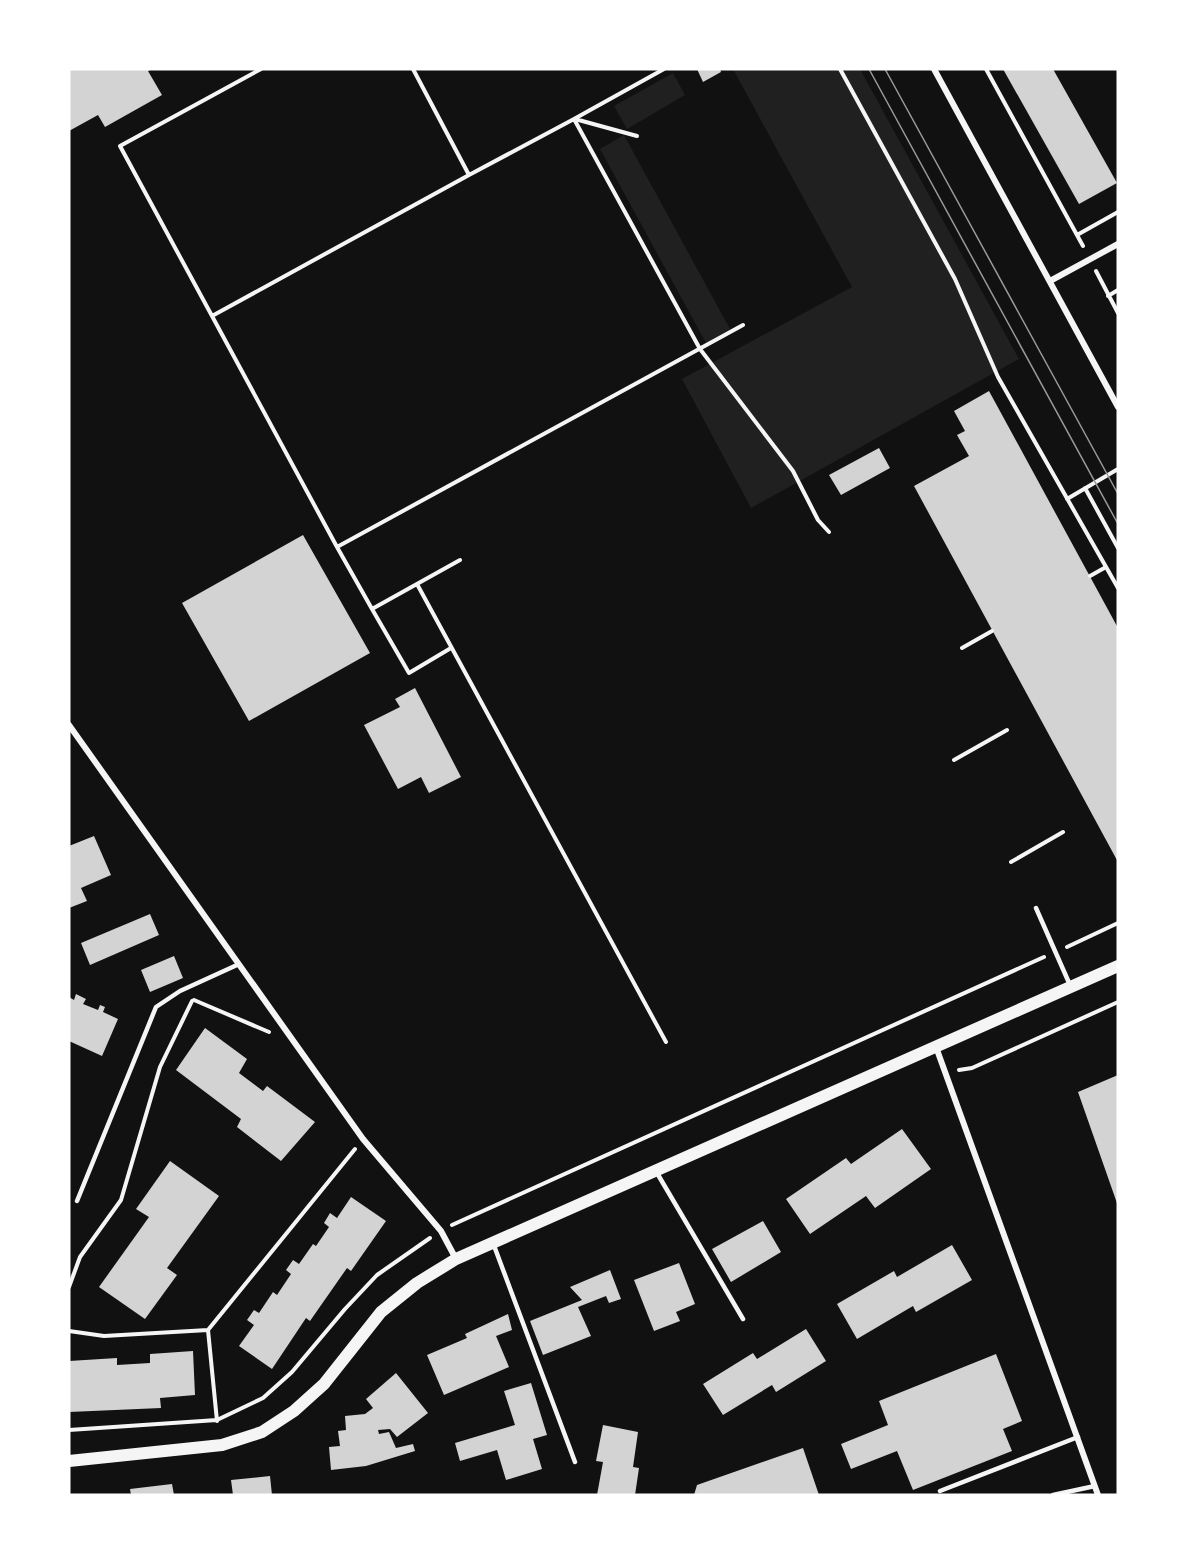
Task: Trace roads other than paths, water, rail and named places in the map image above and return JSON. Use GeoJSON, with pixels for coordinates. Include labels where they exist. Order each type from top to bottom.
{"type":"FeatureCollection","features":[{"type":"Feature","properties":{"kind":"main road"},"geometry":{"type":"LineString","coordinates":[[69,1461],[222,1444],[262,1432],[294,1411],[324,1384],[381,1312],[417,1283],[456,1259],[1118,966]]}},
{"type":"Feature","properties":{"kind":"street"},"geometry":{"type":"LineString","coordinates":[[934,69],[1118,407]]}},
{"type":"Feature","properties":{"kind":"street"},"geometry":{"type":"LineString","coordinates":[[1050,281],[1118,244]]}},
{"type":"Feature","properties":{"kind":"street"},"geometry":{"type":"LineString","coordinates":[[69,725],[237,965],[363,1139],[441,1231],[456,1259]]}},
{"type":"Feature","properties":{"kind":"street"},"geometry":{"type":"LineString","coordinates":[[936,1045],[1098,1495]]}},
{"type":"Feature","properties":{"kind":"lane"},"geometry":{"type":"LineString","coordinates":[[1036,908],[1071,987]]}},
{"type":"Feature","properties":{"kind":"lane"},"geometry":{"type":"LineString","coordinates":[[77,1201],[156,1007],[180,992],[237,965]]}},
{"type":"Feature","properties":{"kind":"lane"},"geometry":{"type":"LineString","coordinates":[[656,1170],[743,1319]]}},
{"type":"Feature","properties":{"kind":"lane"},"geometry":{"type":"LineString","coordinates":[[493,1243],[575,1462]]}},
{"type":"Feature","properties":{"kind":"lane"},"geometry":{"type":"LineString","coordinates":[[940,1491],[1078,1437]]}},
{"type":"Feature","properties":{"kind":"lane"},"geometry":{"type":"LineString","coordinates":[[1053,1495],[1095,1486]]}},
{"type":"Feature","properties":{"kind":"tram line"},"geometry":{"type":"LineString","coordinates":[[869,69],[1118,524]]}},
{"type":"Feature","properties":{"kind":"tram line"},"geometry":{"type":"LineString","coordinates":[[885,69],[1118,494]]}}]}
